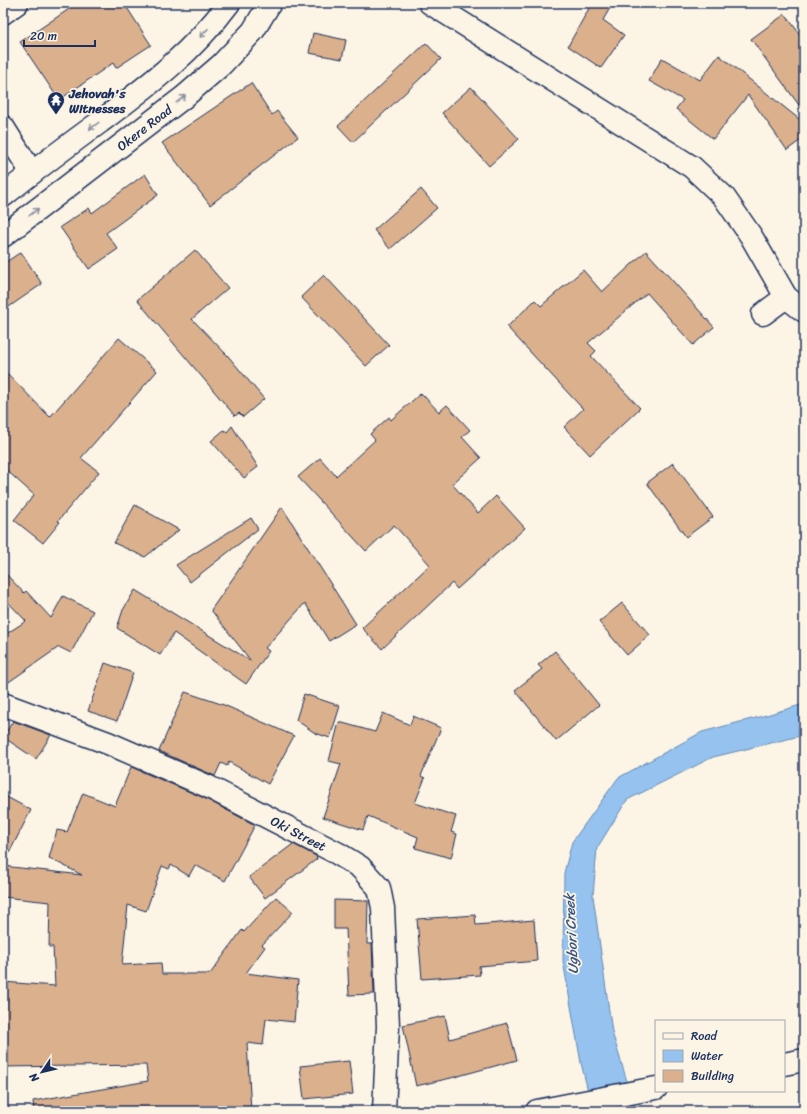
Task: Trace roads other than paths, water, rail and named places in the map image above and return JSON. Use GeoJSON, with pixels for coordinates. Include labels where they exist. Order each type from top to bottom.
{"type":"FeatureCollection","features":[{"type":"Feature","properties":{"kind":"street"},"geometry":{"type":"LineString","coordinates":[[3,13],[16,3]]}},
{"type":"Feature","properties":{"kind":"street"},"geometry":{"type":"LineString","coordinates":[[3,196],[145,88],[176,62],[215,22],[229,3]]}},
{"type":"Feature","properties":{"kind":"street","name":"Okere Road"},"geometry":{"type":"LineString","coordinates":[[3,236],[184,97],[221,65],[253,31],[270,3]]}},
{"type":"Feature","properties":{"kind":"street"},"geometry":{"type":"LineString","coordinates":[[430,3],[692,167],[724,197],[751,236],[786,297],[804,311]]}},
{"type":"Feature","properties":{"kind":"street"},"geometry":{"type":"LineString","coordinates":[[3,127],[32,173]]}},
{"type":"Feature","properties":{"kind":"street"},"geometry":{"type":"LineString","coordinates":[[763,314],[786,297]]}},
{"type":"Feature","properties":{"kind":"street","name":"Oki Street"},"geometry":{"type":"LineString","coordinates":[[3,704],[108,743],[207,786],[337,853],[360,867],[379,888],[383,908],[388,1026],[384,1111]]}},
{"type":"Feature","properties":{"kind":"street"},"geometry":{"type":"LineString","coordinates":[[785,1064],[804,1060]]}},
{"type":"Feature","properties":{"kind":"street"},"geometry":{"type":"LineString","coordinates":[[537,1111],[655,1088]]}},
{"type":"Feature","properties":{"kind":"water","name":"Ugbori Creek"},"geometry":{"type":"Polygon","coordinates":[[[804,704],[804,735],[713,757],[627,800],[597,848],[593,896],[612,1032],[636,1111],[593,1111],[581,1063],[563,961],[564,873],[572,842],[618,778],[702,732],[804,704]]]}},
{"type":"Feature","properties":{"kind":"place","name":"Jehovah's Witnesses"},"geometry":{"type":"Point","coordinates":[56,115]}}]}
